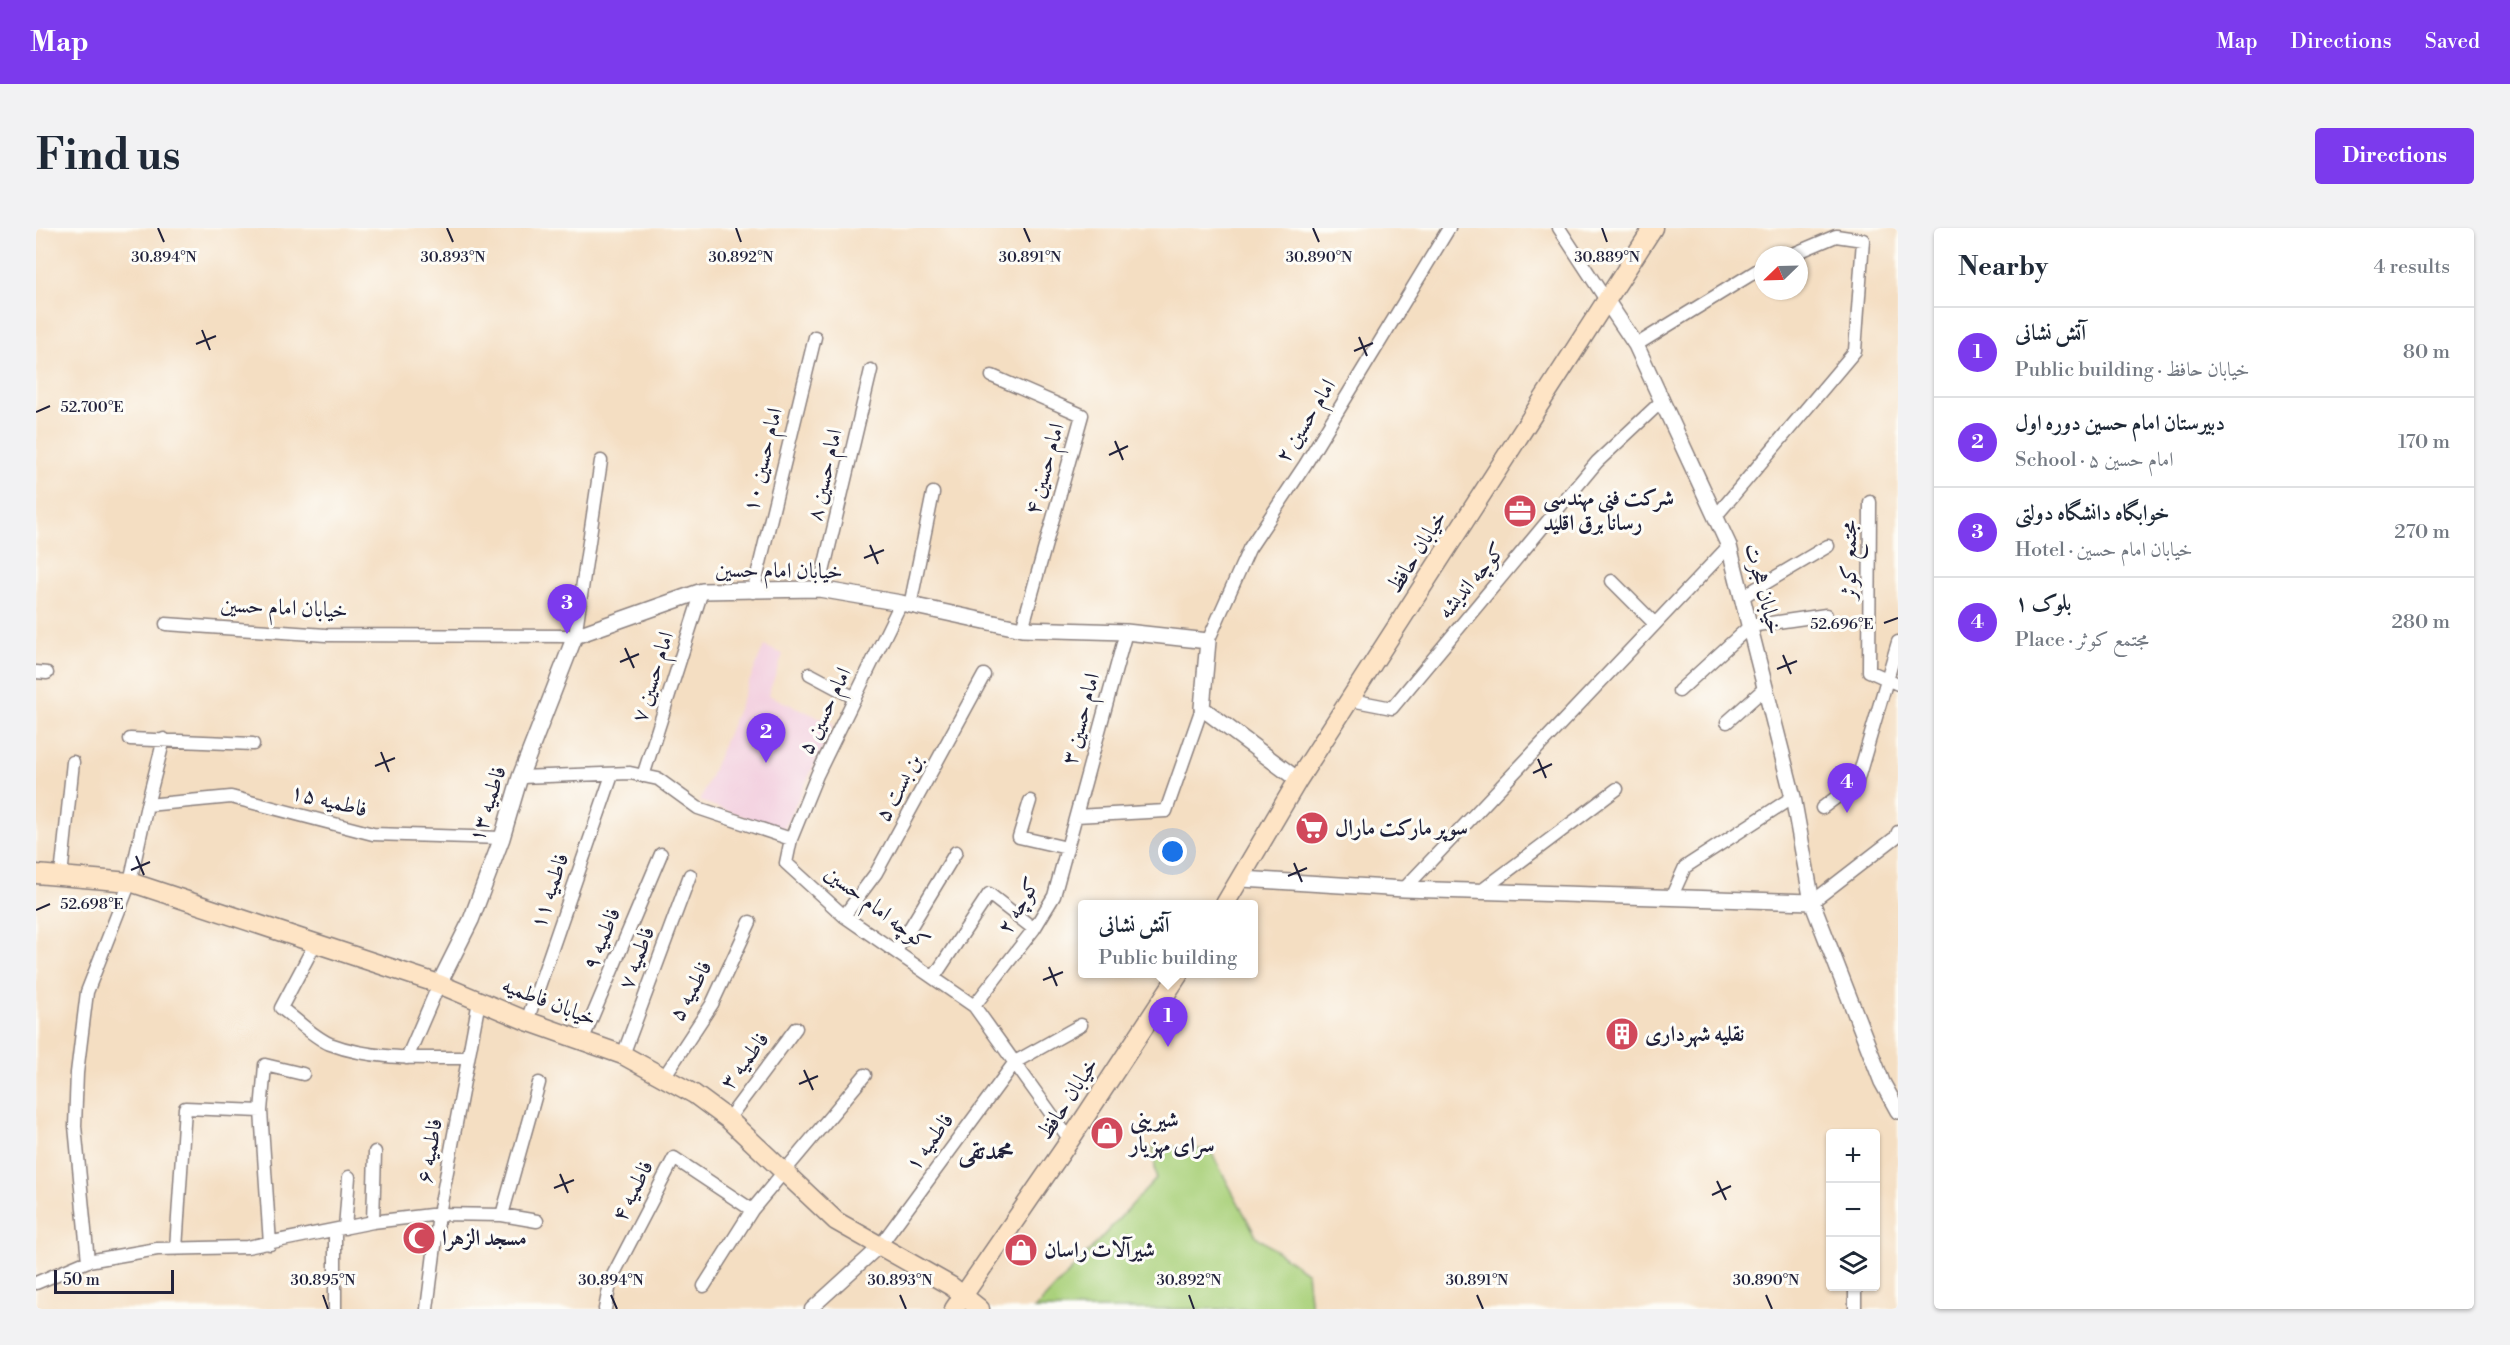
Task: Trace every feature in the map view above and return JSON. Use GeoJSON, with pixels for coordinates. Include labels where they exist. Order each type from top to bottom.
{"type":"FeatureCollection","features":[{"type":"Feature","properties":{"kind":"main road","name":"خیابان حافظ"},"geometry":{"type":"LineString","coordinates":[[1228,900],[1298,780],[1352,700],[1653,228]]}},
{"type":"Feature","properties":{"kind":"main road","name":"خیابان فاطمیه"},"geometry":{"type":"LineString","coordinates":[[36,874],[130,882],[439,984],[527,1022],[623,1055],[694,1094],[728,1119],[836,1221],[879,1247],[958,1302],[980,1309]]}},
{"type":"Feature","properties":{"kind":"main road","name":"خیابان حافظ"},"geometry":{"type":"LineString","coordinates":[[958,1302],[1070,1140],[1176,978]]}},
{"type":"Feature","properties":{"kind":"street","name":"امام حسین ۲"},"geometry":{"type":"LineString","coordinates":[[1208,641],[1249,549],[1305,465],[1449,228]]}},
{"type":"Feature","properties":{"kind":"street"},"geometry":{"type":"LineString","coordinates":[[1558,228],[1606,300]]}},
{"type":"Feature","properties":{"kind":"street"},"geometry":{"type":"LineString","coordinates":[[1716,516],[1855,351],[1863,240],[1836,236],[1808,248]]}},
{"type":"Feature","properties":{"kind":"street"},"geometry":{"type":"LineString","coordinates":[[1636,345],[1754,273]]}},
{"type":"Feature","properties":{"kind":"street","name":"خیابان هجرت"},"geometry":{"type":"LineString","coordinates":[[1606,300],[1636,345],[1729,546],[1793,797],[1812,902],[1882,1082],[1898,1111]]}},
{"type":"Feature","properties":{"kind":"street","name":"امام حسین ۱۰"},"geometry":{"type":"LineString","coordinates":[[753,592],[815,337]]}},
{"type":"Feature","properties":{"kind":"street","name":"امام حسین ۸"},"geometry":{"type":"LineString","coordinates":[[819,589],[871,370]]}},
{"type":"Feature","properties":{"kind":"street","name":"امام حسین ۴"},"geometry":{"type":"LineString","coordinates":[[992,375],[1082,416],[1022,629]]}},
{"type":"Feature","properties":{"kind":"street","name":"کوچه اندیشه"},"geometry":{"type":"LineString","coordinates":[[1352,700],[1392,708],[1597,462],[1663,400]]}},
{"type":"Feature","properties":{"kind":"street"},"geometry":{"type":"LineString","coordinates":[[576,636],[600,461]]}},
{"type":"Feature","properties":{"kind":"street","name":"امام حسین ۵"},"geometry":{"type":"LineString","coordinates":[[791,839],[817,775],[855,698],[906,604],[933,493]]}},
{"type":"Feature","properties":{"kind":"street","name":"مجتمع کوثر"},"geometry":{"type":"LineString","coordinates":[[1870,502],[1869,670],[1892,681]]}},
{"type":"Feature","properties":{"kind":"street"},"geometry":{"type":"LineString","coordinates":[[1404,889],[1729,546]]}},
{"type":"Feature","properties":{"kind":"street"},"geometry":{"type":"LineString","coordinates":[[1742,597],[1828,546]]}},
{"type":"Feature","properties":{"kind":"street"},"geometry":{"type":"LineString","coordinates":[[1611,581],[1655,624]]}},
{"type":"Feature","properties":{"kind":"street","name":"خیابان امام حسین"},"geometry":{"type":"LineString","coordinates":[[166,624],[326,635],[576,636],[702,591],[753,592],[819,589],[906,604],[1022,629],[1126,632],[1208,641]]}},
{"type":"Feature","properties":{"kind":"street","name":"امام حسین ۷"},"geometry":{"type":"LineString","coordinates":[[643,776],[702,591]]}},
{"type":"Feature","properties":{"kind":"street"},"geometry":{"type":"LineString","coordinates":[[1679,691],[1750,626],[1826,615]]}},
{"type":"Feature","properties":{"kind":"street","name":"امام حسین ۳"},"geometry":{"type":"LineString","coordinates":[[1076,816],[1126,632]]}},
{"type":"Feature","properties":{"kind":"street","name":"فاطمیه ۱۳"},"geometry":{"type":"LineString","coordinates":[[439,984],[471,920],[502,838],[520,777],[576,636]]}},
{"type":"Feature","properties":{"kind":"street"},"geometry":{"type":"LineString","coordinates":[[1076,816],[1166,811],[1202,708],[1208,641]]}},
{"type":"Feature","properties":{"kind":"street"},"geometry":{"type":"LineString","coordinates":[[1822,808],[1857,782],[1892,681],[1898,642]]}},
{"type":"Feature","properties":{"kind":"street"},"geometry":{"type":"LineString","coordinates":[[810,674],[855,698]]}},
{"type":"Feature","properties":{"kind":"street","name":"بن بست ۵"},"geometry":{"type":"LineString","coordinates":[[844,916],[876,873],[984,675]]}},
{"type":"Feature","properties":{"kind":"street"},"geometry":{"type":"LineString","coordinates":[[1727,722],[1765,688]]}},
{"type":"Feature","properties":{"kind":"street"},"geometry":{"type":"LineString","coordinates":[[1202,708],[1298,780]]}},
{"type":"Feature","properties":{"kind":"street"},"geometry":{"type":"LineString","coordinates":[[130,739],[253,744]]}},
{"type":"Feature","properties":{"kind":"street"},"geometry":{"type":"LineString","coordinates":[[88,1261],[75,1125],[77,1073],[87,992],[130,882],[164,739]]}},
{"type":"Feature","properties":{"kind":"street"},"geometry":{"type":"LineString","coordinates":[[61,876],[73,762]]}},
{"type":"Feature","properties":{"kind":"street"},"geometry":{"type":"LineString","coordinates":[[520,777],[630,773],[658,779],[698,808],[791,839]]}},
{"type":"Feature","properties":{"kind":"street","name":"فاطمیه ۱۱"},"geometry":{"type":"LineString","coordinates":[[527,1022],[612,774]]}},
{"type":"Feature","properties":{"kind":"street"},"geometry":{"type":"LineString","coordinates":[[1481,891],[1617,789]]}},
{"type":"Feature","properties":{"kind":"street","name":"فاطمیه ۱۵"},"geometry":{"type":"LineString","coordinates":[[147,806],[231,797],[373,834],[502,838]]}},
{"type":"Feature","properties":{"kind":"street"},"geometry":{"type":"LineString","coordinates":[[1671,898],[1685,867],[1793,797]]}},
{"type":"Feature","properties":{"kind":"street"},"geometry":{"type":"LineString","coordinates":[[1029,801],[1019,837],[1067,848]]}},
{"type":"Feature","properties":{"kind":"street","name":"کوچه ۲"},"geometry":{"type":"LineString","coordinates":[[974,1006],[1034,929],[1054,896],[1076,816]]}},
{"type":"Feature","properties":{"kind":"street"},"geometry":{"type":"LineString","coordinates":[[1242,879],[1404,889],[1812,902],[1897,836]]}},
{"type":"Feature","properties":{"kind":"street","name":"کوچه امام حسین"},"geometry":{"type":"LineString","coordinates":[[791,839],[786,863],[844,916],[934,976],[974,1006],[1070,1140]]}},
{"type":"Feature","properties":{"kind":"street"},"geometry":{"type":"LineString","coordinates":[[896,951],[956,852]]}},
{"type":"Feature","properties":{"kind":"street","name":"فاطمیه ۹"},"geometry":{"type":"LineString","coordinates":[[582,1041],[661,854]]}},
{"type":"Feature","properties":{"kind":"street","name":"فاطمیه ۷"},"geometry":{"type":"LineString","coordinates":[[623,1055],[690,875]]}},
{"type":"Feature","properties":{"kind":"street"},"geometry":{"type":"LineString","coordinates":[[934,976],[989,894],[1034,929]]}},
{"type":"Feature","properties":{"kind":"street","name":"فاطمیه ۵"},"geometry":{"type":"LineString","coordinates":[[664,1077],[712,1004],[750,922]]}},
{"type":"Feature","properties":{"kind":"street"},"geometry":{"type":"LineString","coordinates":[[316,942],[281,1008],[328,1043],[358,1051],[407,1058],[468,1058]]}},
{"type":"Feature","properties":{"kind":"street"},"geometry":{"type":"LineString","coordinates":[[407,1058],[439,984]]}},
{"type":"Feature","properties":{"kind":"street","name":"فاطمیه ۶"},"geometry":{"type":"LineString","coordinates":[[430,1308],[439,1214],[479,1001]]}},
{"type":"Feature","properties":{"kind":"street"},"geometry":{"type":"LineString","coordinates":[[1015,1062],[1081,1024]]}},
{"type":"Feature","properties":{"kind":"street","name":"فاطمیه ۳"},"geometry":{"type":"LineString","coordinates":[[728,1119],[796,1028]]}},
{"type":"Feature","properties":{"kind":"street","name":"فاطمیه ۱"},"geometry":{"type":"LineString","coordinates":[[812,1309],[879,1247],[1015,1062]]}},
{"type":"Feature","properties":{"kind":"street"},"geometry":{"type":"LineString","coordinates":[[270,1244],[261,1111],[265,1065],[303,1074]]}},
{"type":"Feature","properties":{"kind":"street"},"geometry":{"type":"LineString","coordinates":[[704,1286],[752,1210],[865,1076]]}},
{"type":"Feature","properties":{"kind":"street"},"geometry":{"type":"LineString","coordinates":[[502,1215],[539,1083]]}},
{"type":"Feature","properties":{"kind":"street"},"geometry":{"type":"LineString","coordinates":[[176,1249],[185,1108],[261,1111]]}},
{"type":"Feature","properties":{"kind":"street"},"geometry":{"type":"LineString","coordinates":[[373,1222],[375,1152]]}},
{"type":"Feature","properties":{"kind":"street","name":"فاطمیه ۴"},"geometry":{"type":"LineString","coordinates":[[605,1309],[611,1279],[674,1158],[752,1210]]}},
{"type":"Feature","properties":{"kind":"street"},"geometry":{"type":"LineString","coordinates":[[335,1309],[340,1230],[349,1177]]}},
{"type":"Feature","properties":{"kind":"street"},"geometry":{"type":"LineString","coordinates":[[36,1284],[88,1261],[157,1249],[247,1247],[373,1222],[439,1214],[502,1215],[537,1221]]}},
{"type":"Feature","properties":{"kind":"street"},"geometry":{"type":"LineString","coordinates":[[1855,1291],[1855,1309]]}},
{"type":"Feature","properties":{"kind":"shaded area"},"geometry":{"type":"Polygon","coordinates":[[[764,646],[783,654],[768,695],[834,724],[783,831],[700,801],[764,646]]]}},
{"type":"Feature","properties":{"kind":"green space"},"geometry":{"type":"Polygon","coordinates":[[[1153,1146],[1210,1150],[1256,1236],[1307,1273],[1311,1309],[1035,1309],[1156,1179],[1153,1146]]]}},
{"type":"Feature","properties":{"kind":"place","name":"شرکت فنی مهندسی رسانا برق اقلید"},"geometry":{"type":"Point","coordinates":[1520,511]}},
{"type":"Feature","properties":{"kind":"place","name":"خوابگاه دانشگاه دولتی"},"geometry":{"type":"Point","coordinates":[567,634]}},
{"type":"Feature","properties":{"kind":"place","name":"دبیرستان امام حسین دوره اول"},"geometry":{"type":"Point","coordinates":[766,763]}},
{"type":"Feature","properties":{"kind":"place","name":"بلوک ۱"},"geometry":{"type":"Point","coordinates":[1847,813]}},
{"type":"Feature","properties":{"kind":"place","name":"سوپر مارکت مارال"},"geometry":{"type":"Point","coordinates":[1312,828]}},
{"type":"Feature","properties":{"kind":"place","name":"نقلیه شهرداری"},"geometry":{"type":"Point","coordinates":[1622,1034]}},
{"type":"Feature","properties":{"kind":"place","name":"آتش نشانی"},"geometry":{"type":"Point","coordinates":[1168,1047]}},
{"type":"Feature","properties":{"kind":"place","name":"شیرینی سرای مهزیار"},"geometry":{"type":"Point","coordinates":[1107,1133]}},
{"type":"Feature","properties":{"kind":"place","name":"مسجد الزهرا"},"geometry":{"type":"Point","coordinates":[419,1238]}},
{"type":"Feature","properties":{"kind":"place","name":"شیرآلات راسان"},"geometry":{"type":"Point","coordinates":[1021,1250]}},
{"type":"Feature","properties":{"kind":"district","name":"محمدتقی"},"geometry":{"type":"Point","coordinates":[986,1152]}}]}
